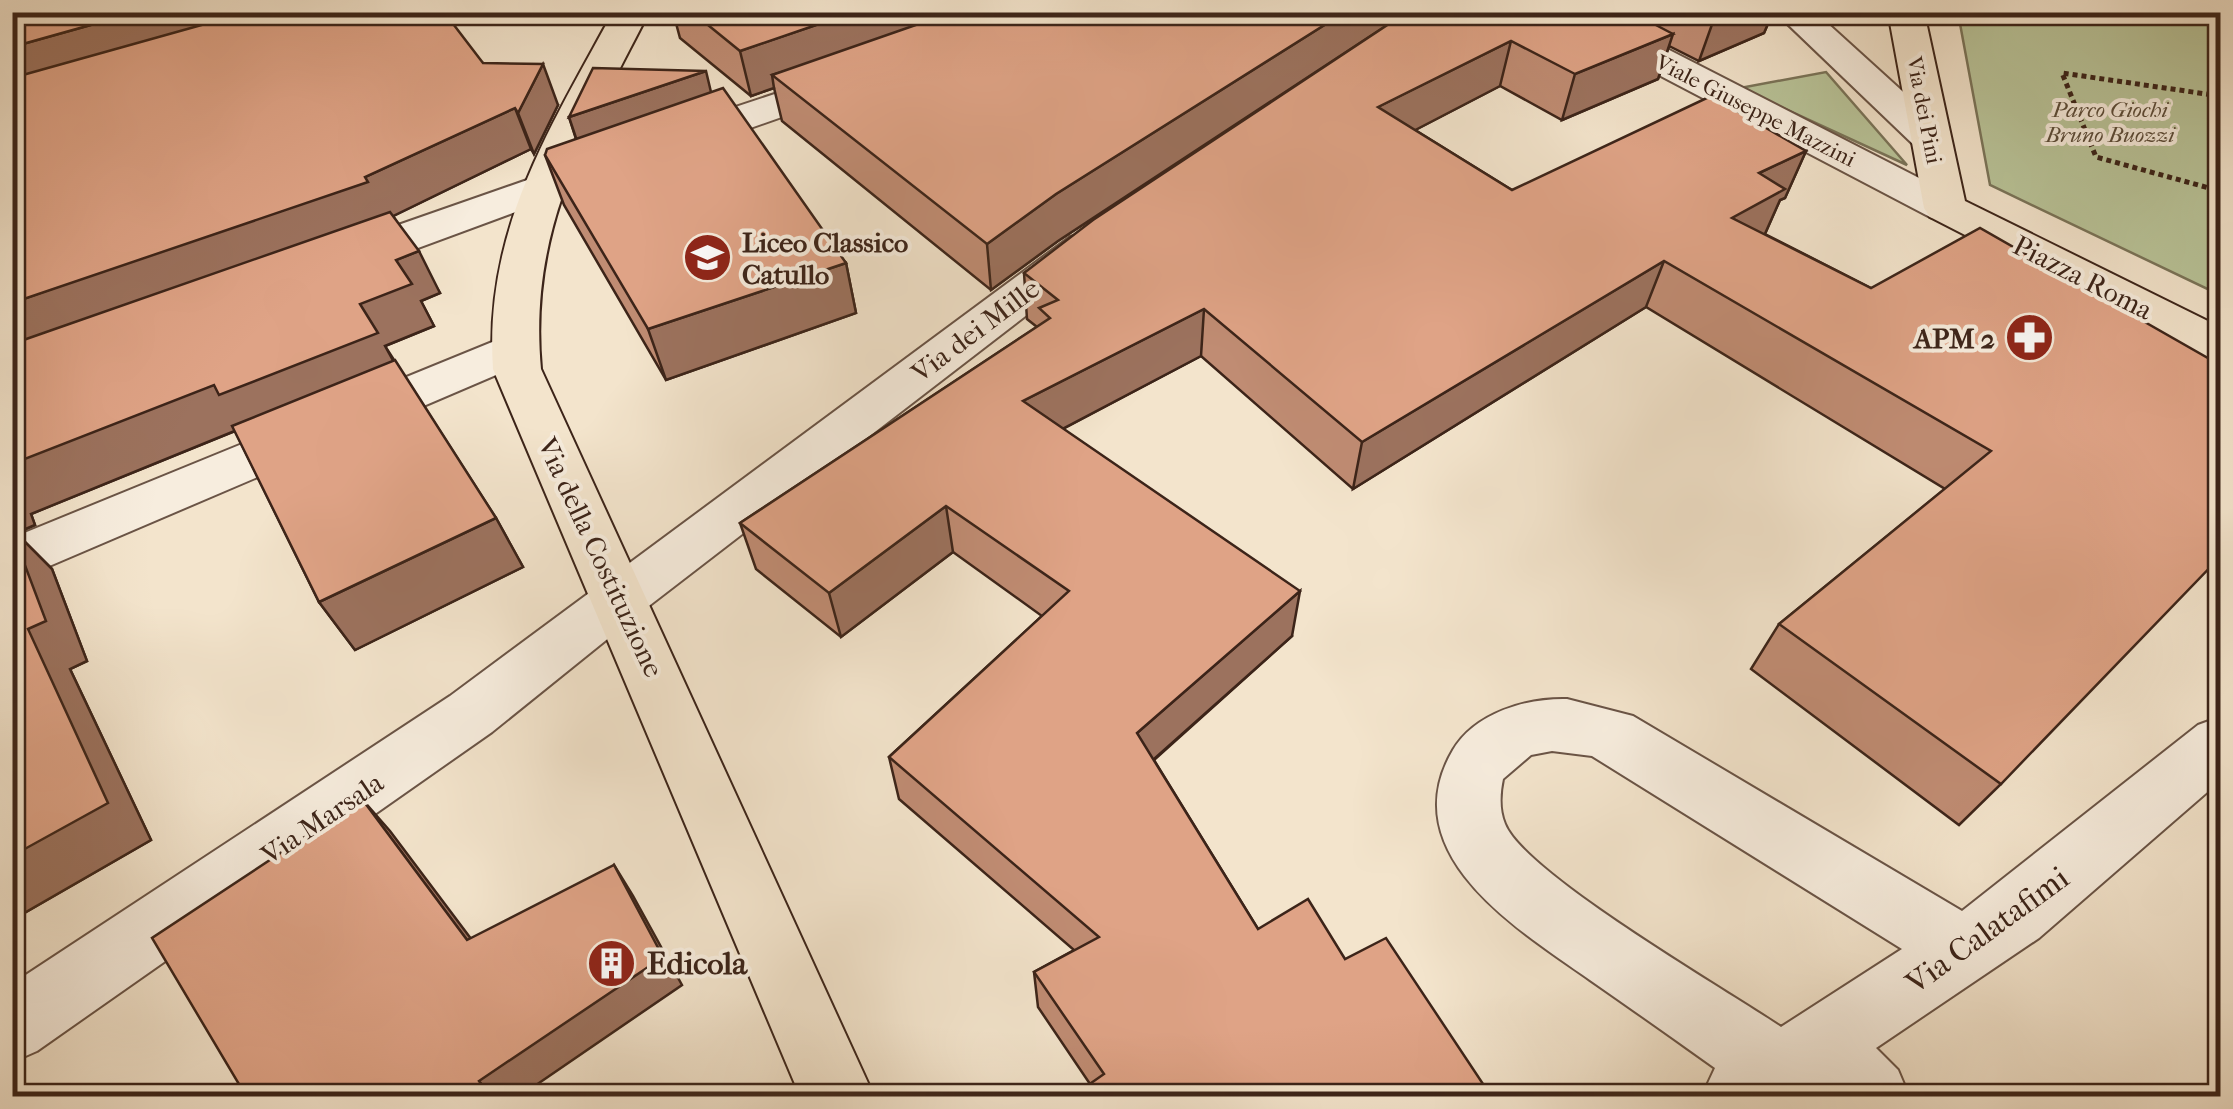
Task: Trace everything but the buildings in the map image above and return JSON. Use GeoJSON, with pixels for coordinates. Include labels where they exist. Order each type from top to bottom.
{"type":"FeatureCollection","features":[{"type":"Feature","properties":{"kind":"main road","name":"Via della Costituzione"},"geometry":{"type":"LineString","coordinates":[[632,12],[542,186],[515,286],[514,349],[530,403],[621,596],[837,1096]]}},
{"type":"Feature","properties":{"kind":"main road","name":"Via dei Pini"},"geometry":{"type":"LineString","coordinates":[[1906,12],[1945,208]]}},
{"type":"Feature","properties":{"kind":"main road","name":"Piazza Roma"},"geometry":{"type":"LineString","coordinates":[[1945,208],[2220,346]]}},
{"type":"Feature","properties":{"kind":"street","name":"Viale Giuseppe Mazzini"},"geometry":{"type":"LineString","coordinates":[[1567,12],[1945,208]]}},
{"type":"Feature","properties":{"kind":"street"},"geometry":{"type":"LineString","coordinates":[[1793,12],[1930,138]]}},
{"type":"Feature","properties":{"kind":"street"},"geometry":{"type":"LineString","coordinates":[[302,275],[542,186],[894,66]]}},
{"type":"Feature","properties":{"kind":"street","name":"Via dei Mille"},"geometry":{"type":"LineString","coordinates":[[621,596],[1123,222]]}},
{"type":"Feature","properties":{"kind":"street"},"geometry":{"type":"LineString","coordinates":[[12,561],[514,349]]}},
{"type":"Feature","properties":{"kind":"street","name":"Via Marsala"},"geometry":{"type":"LineString","coordinates":[[12,1026],[406,762],[621,596]]}},
{"type":"Feature","properties":{"kind":"street"},"geometry":{"type":"LineString","coordinates":[[1872,1096],[1780,1070],[1502,876],[1470,828],[1468,800],[1484,754],[1508,736],[1534,726],[1563,722],[1612,734],[1966,950]]}},
{"type":"Feature","properties":{"kind":"street","name":"Via Calatafimi"},"geometry":{"type":"LineString","coordinates":[[1780,1070],[1966,950],[2063,878],[2220,744]]}},
{"type":"Feature","properties":{"kind":"path"},"geometry":{"type":"LineString","coordinates":[[2220,96],[2062,73],[2096,157],[2220,191]]}},
{"type":"Feature","properties":{"kind":"green space","name":"Parco Giochi Bruno Buozzi"},"geometry":{"type":"Polygon","coordinates":[[[1958,13],[2220,13],[2220,295],[1990,185],[1958,13]]]}},
{"type":"Feature","properties":{"kind":"green space"},"geometry":{"type":"Polygon","coordinates":[[[1826,72],[1907,165],[1740,88],[1826,72]]]}},
{"type":"Feature","properties":{"kind":"place","name":"Liceo Classico Catullo"},"geometry":{"type":"Point","coordinates":[707,258]}},
{"type":"Feature","properties":{"kind":"place","name":"APM 2"},"geometry":{"type":"Point","coordinates":[2030,338]}},
{"type":"Feature","properties":{"kind":"place","name":"Edicola"},"geometry":{"type":"Point","coordinates":[612,963]}}]}
